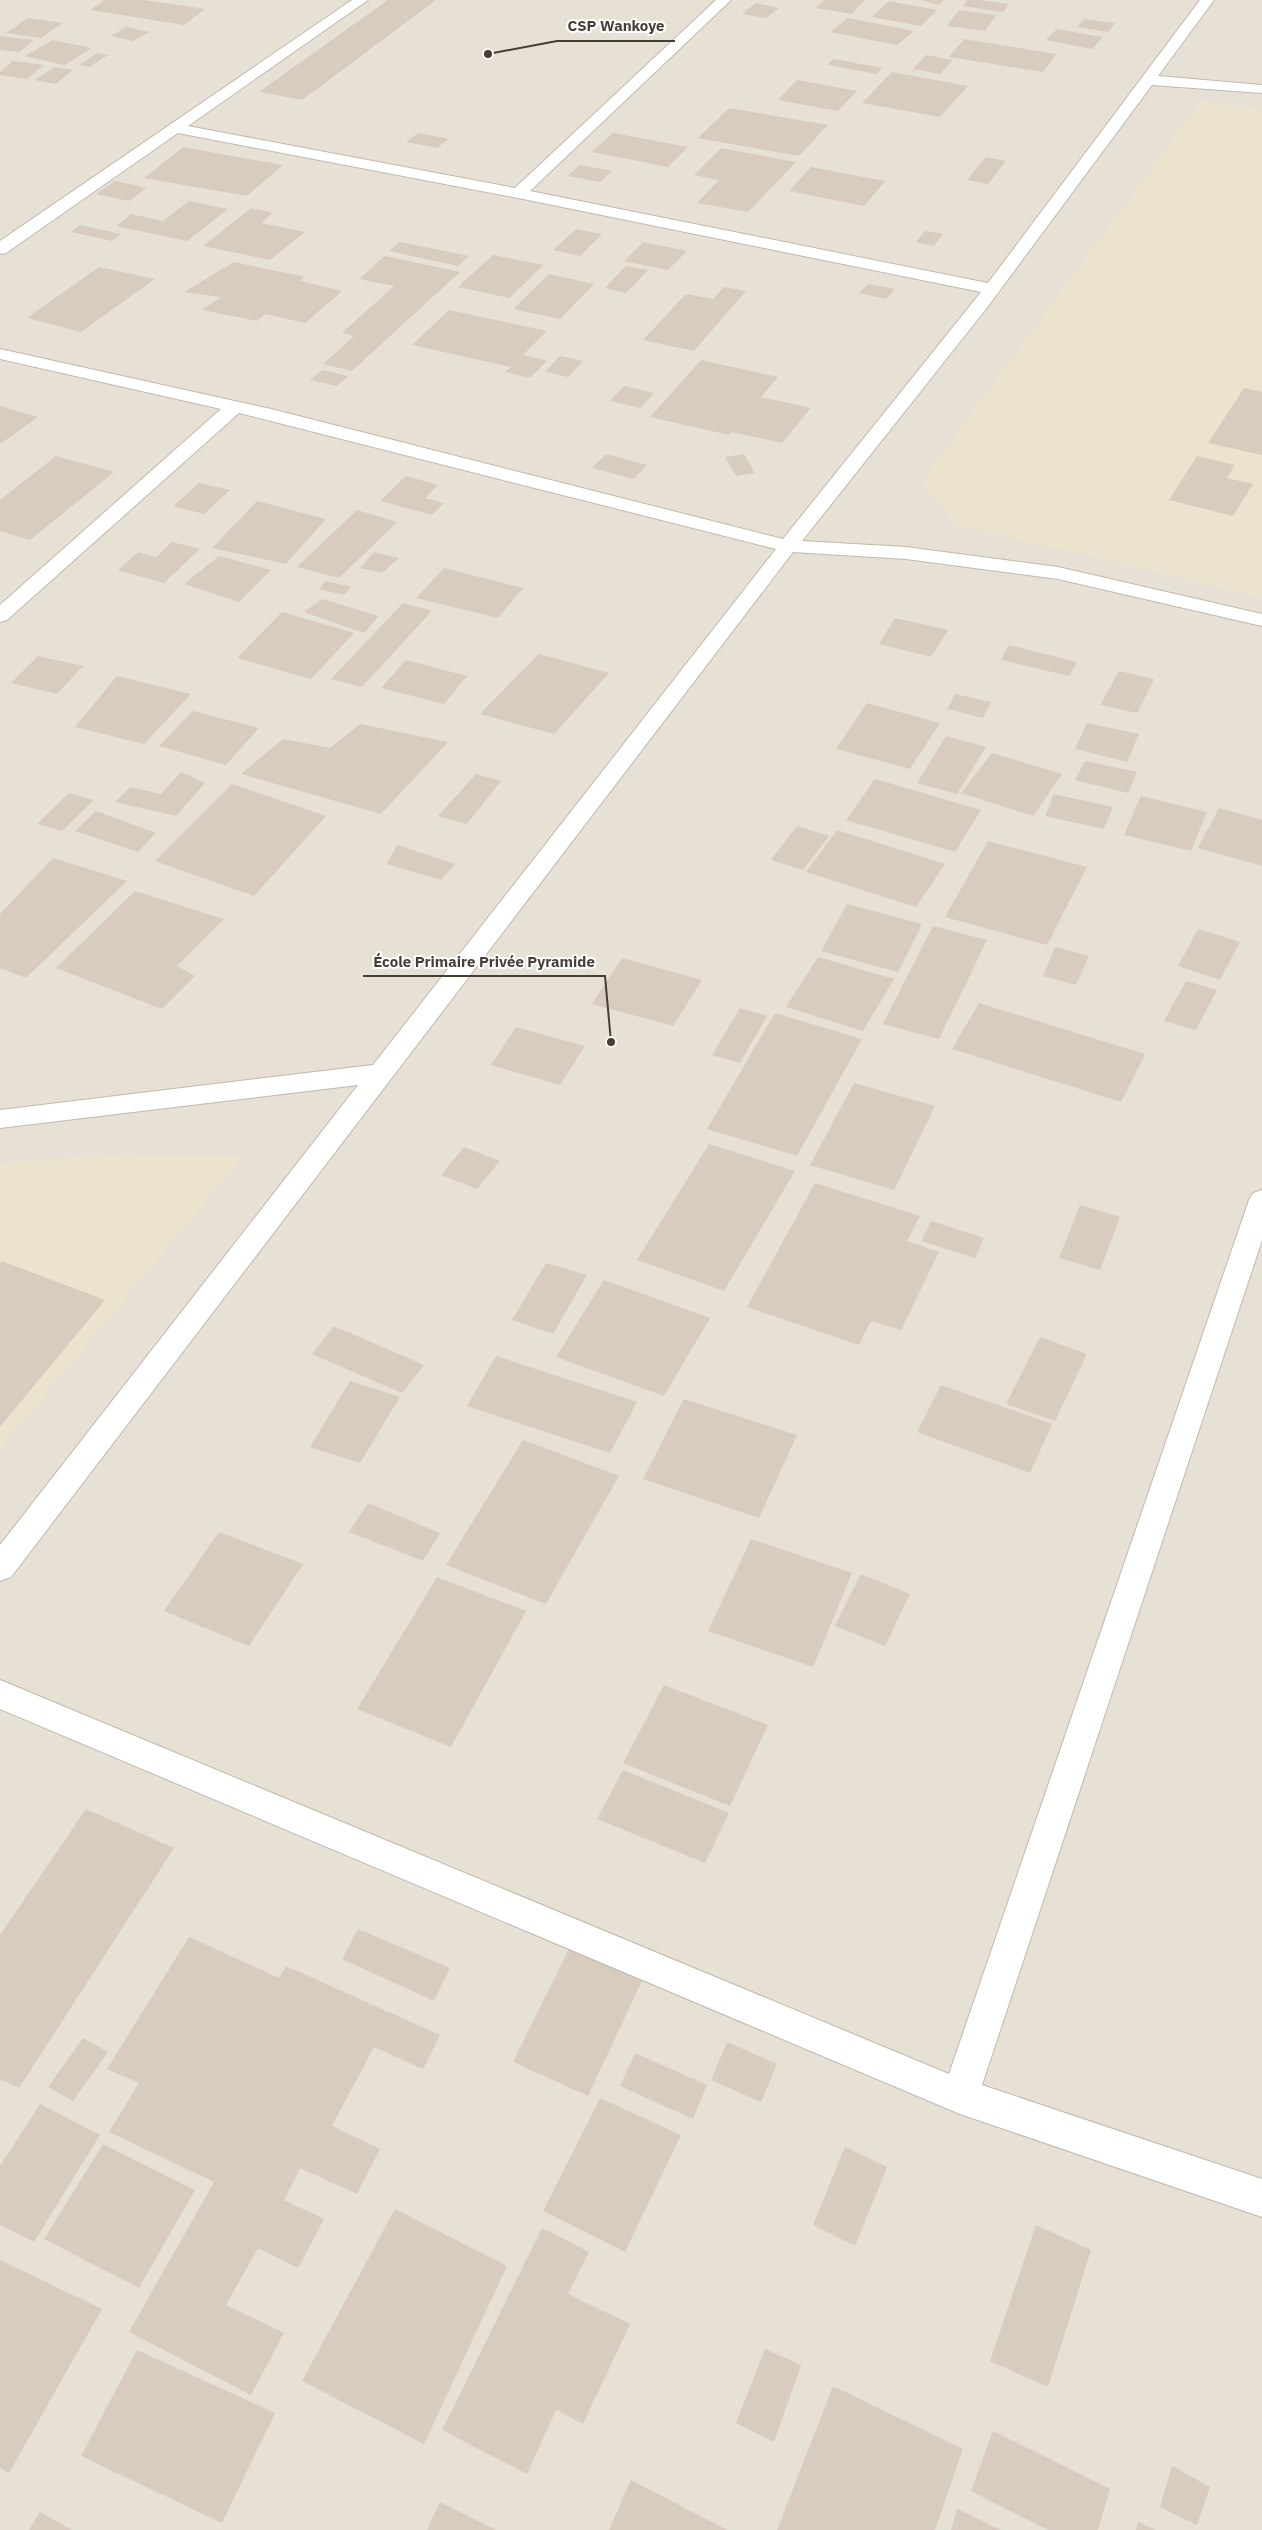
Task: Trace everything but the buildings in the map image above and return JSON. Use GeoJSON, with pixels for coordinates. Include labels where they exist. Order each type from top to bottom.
{"type":"FeatureCollection","features":[{"type":"Feature","properties":{"kind":"street"},"geometry":{"type":"LineString","coordinates":[[0,249],[361,0]]}},
{"type":"Feature","properties":{"kind":"street"},"geometry":{"type":"LineString","coordinates":[[518,193],[724,0]]}},
{"type":"Feature","properties":{"kind":"street"},"geometry":{"type":"LineString","coordinates":[[0,1568],[788,546],[992,289],[1208,0]]}},
{"type":"Feature","properties":{"kind":"street"},"geometry":{"type":"LineString","coordinates":[[1148,80],[1262,89]]}},
{"type":"Feature","properties":{"kind":"street"},"geometry":{"type":"LineString","coordinates":[[174,128],[518,193],[992,289]]}},
{"type":"Feature","properties":{"kind":"street"},"geometry":{"type":"LineString","coordinates":[[0,354],[235,407],[788,546],[906,553],[1058,573],[1262,620]]}},
{"type":"Feature","properties":{"kind":"street"},"geometry":{"type":"LineString","coordinates":[[0,616],[235,407]]}},
{"type":"Feature","properties":{"kind":"street"},"geometry":{"type":"LineString","coordinates":[[0,1119],[382,1073]]}},
{"type":"Feature","properties":{"kind":"street"},"geometry":{"type":"LineString","coordinates":[[960,2096],[1262,1200]]}},
{"type":"Feature","properties":{"kind":"street"},"geometry":{"type":"LineString","coordinates":[[0,1694],[960,2096],[1262,2198]]}},
{"type":"Feature","properties":{"kind":"shaded area"},"geometry":{"type":"Polygon","coordinates":[[[0,0],[1262,0],[1262,2530],[0,2530],[0,0]]]}},
{"type":"Feature","properties":{"kind":"shaded area"},"geometry":{"type":"Polygon","coordinates":[[[1202,100],[1262,110],[1262,598],[953,523],[922,481],[1202,100]]]}},
{"type":"Feature","properties":{"kind":"shaded area"},"geometry":{"type":"Polygon","coordinates":[[[243,1156],[0,1449],[0,1164],[60,1157],[243,1156]]]}},
{"type":"Feature","properties":{"kind":"place","name":"CSP Wankoye"},"geometry":{"type":"Point","coordinates":[488,54]}},
{"type":"Feature","properties":{"kind":"place","name":"École Primaire Privée Pyramide"},"geometry":{"type":"Point","coordinates":[611,1042]}}]}
